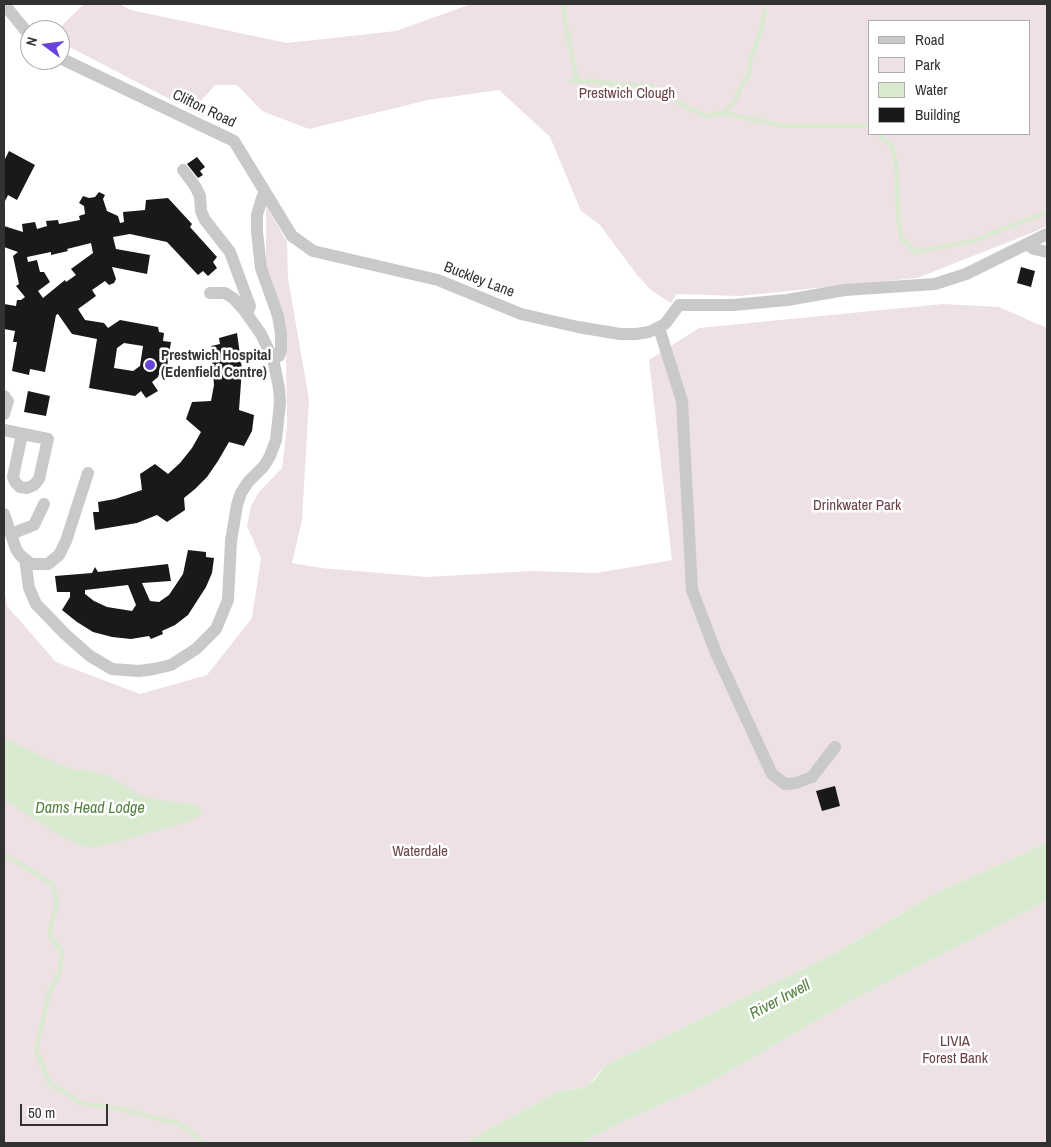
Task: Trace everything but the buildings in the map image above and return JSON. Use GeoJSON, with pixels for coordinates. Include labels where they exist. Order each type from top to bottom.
{"type":"FeatureCollection","features":[{"type":"Feature","properties":{"kind":"street"},"geometry":{"type":"LineString","coordinates":[[4,4],[20,24]]}},
{"type":"Feature","properties":{"kind":"street","name":"Clifton Road"},"geometry":{"type":"LineString","coordinates":[[70,63],[234,141],[292,236]]}},
{"type":"Feature","properties":{"kind":"street"},"geometry":{"type":"LineString","coordinates":[[183,170],[196,186],[200,196],[200,211],[205,220],[230,252],[250,306],[247,314]]}},
{"type":"Feature","properties":{"kind":"street"},"geometry":{"type":"LineString","coordinates":[[265,192],[257,215],[257,232],[261,268],[278,316],[281,334],[281,350],[279,356],[273,359]]}},
{"type":"Feature","properties":{"kind":"street"},"geometry":{"type":"LineString","coordinates":[[835,746],[812,777],[796,783],[785,784],[772,774],[716,653],[692,590],[682,401],[658,328],[670,319],[679,305],[733,306],[787,300],[845,290],[935,284],[966,274],[1047,234]]}},
{"type":"Feature","properties":{"kind":"street","name":"Buckley Lane"},"geometry":{"type":"LineString","coordinates":[[292,236],[314,251],[438,280],[521,314],[550,322],[620,334],[636,334],[658,328]]}},
{"type":"Feature","properties":{"kind":"street"},"geometry":{"type":"LineString","coordinates":[[1027,244],[1034,249],[1047,252]]}},
{"type":"Feature","properties":{"kind":"street"},"geometry":{"type":"LineString","coordinates":[[25,560],[29,588],[36,604],[90,656],[112,668],[127,671],[154,669],[171,665],[196,649],[216,629],[228,600],[231,541],[237,505],[241,493],[248,482],[264,466],[270,456],[276,440],[280,403],[278,380],[273,359],[265,340],[247,314],[229,295],[218,292],[210,293]]}},
{"type":"Feature","properties":{"kind":"street"},"geometry":{"type":"LineString","coordinates":[[4,396],[8,401],[4,414]]}},
{"type":"Feature","properties":{"kind":"street"},"geometry":{"type":"LineString","coordinates":[[4,430],[22,434]]}},
{"type":"Feature","properties":{"kind":"street"},"geometry":{"type":"LineString","coordinates":[[4,514],[16,549],[25,560],[31,564],[48,564],[59,554],[66,541],[88,472]]}},
{"type":"Feature","properties":{"kind":"street"},"geometry":{"type":"LineString","coordinates":[[11,534],[34,525],[44,504]]}},
{"type":"Feature","properties":{"kind":"green space","name":"Prestwich Clough"},"geometry":{"type":"Polygon","coordinates":[[[84,4],[119,4],[131,10],[287,43],[396,31],[471,4],[1047,4],[1047,226],[917,278],[739,296],[677,294],[671,303],[652,291],[637,275],[600,225],[581,211],[550,137],[499,90],[428,100],[309,129],[262,111],[237,85],[215,85],[201,101],[204,117],[70,47],[70,20],[67,20],[84,4]]]}},
{"type":"Feature","properties":{"kind":"green space","name":"Waterdale"},"geometry":{"type":"Polygon","coordinates":[[[266,205],[287,242],[288,278],[309,400],[302,520],[292,563],[321,568],[427,577],[531,571],[596,573],[672,560],[649,360],[699,328],[943,304],[999,307],[1047,328],[1047,843],[934,894],[834,954],[604,1066],[590,1084],[582,1088],[559,1091],[465,1143],[4,1143],[4,588],[7,606],[56,662],[140,694],[207,675],[252,618],[261,558],[247,526],[251,506],[259,492],[282,468],[287,427],[286,356],[281,317],[266,268],[266,205]]]}},
{"type":"Feature","properties":{"kind":"green space","name":"LIVIA Forest Bank"},"geometry":{"type":"Polygon","coordinates":[[[1047,901],[1047,1143],[581,1143],[622,1122],[707,1084],[854,999],[1047,901]]]}},
{"type":"Feature","properties":{"kind":"water","name":"Dams Head Lodge"},"geometry":{"type":"Polygon","coordinates":[[[4,738],[55,763],[75,770],[87,770],[107,775],[138,794],[158,800],[193,804],[199,806],[202,811],[199,816],[190,821],[118,842],[96,847],[78,845],[4,800],[4,738]]]}},
{"type":"Feature","properties":{"kind":"water","name":"River Irwell"},"geometry":{"type":"Polygon","coordinates":[[[1047,843],[1047,901],[854,999],[707,1084],[622,1122],[581,1143],[465,1143],[559,1091],[582,1088],[590,1084],[604,1066],[834,954],[934,894],[1047,843]]]}},
{"type":"Feature","properties":{"kind":"waterway"},"geometry":{"type":"LineString","coordinates":[[564,4],[564,17],[577,80]]}},
{"type":"Feature","properties":{"kind":"waterway"},"geometry":{"type":"LineString","coordinates":[[723,113],[735,101],[749,75],[750,61],[761,30],[765,9]]}},
{"type":"Feature","properties":{"kind":"waterway"},"geometry":{"type":"LineString","coordinates":[[570,80],[649,86],[704,116],[723,113],[784,126],[868,126]]}},
{"type":"Feature","properties":{"kind":"waterway"},"geometry":{"type":"LineString","coordinates":[[879,135],[891,145],[896,164],[899,228],[902,239],[916,252],[973,241],[1047,212]]}},
{"type":"Feature","properties":{"kind":"waterway"},"geometry":{"type":"LineString","coordinates":[[4,856],[14,860],[53,885],[57,904],[51,923],[50,936],[62,952],[60,971],[49,993],[36,1050],[50,1084],[81,1103],[121,1109],[180,1124],[204,1143]]}},
{"type":"Feature","properties":{"kind":"place","name":"Prestwich Hospital (Edenfield Centre)"},"geometry":{"type":"Point","coordinates":[150,365]}},
{"type":"Feature","properties":{"kind":"park label","name":"Drinkwater Park"},"geometry":{"type":"Point","coordinates":[857,506]}}]}
